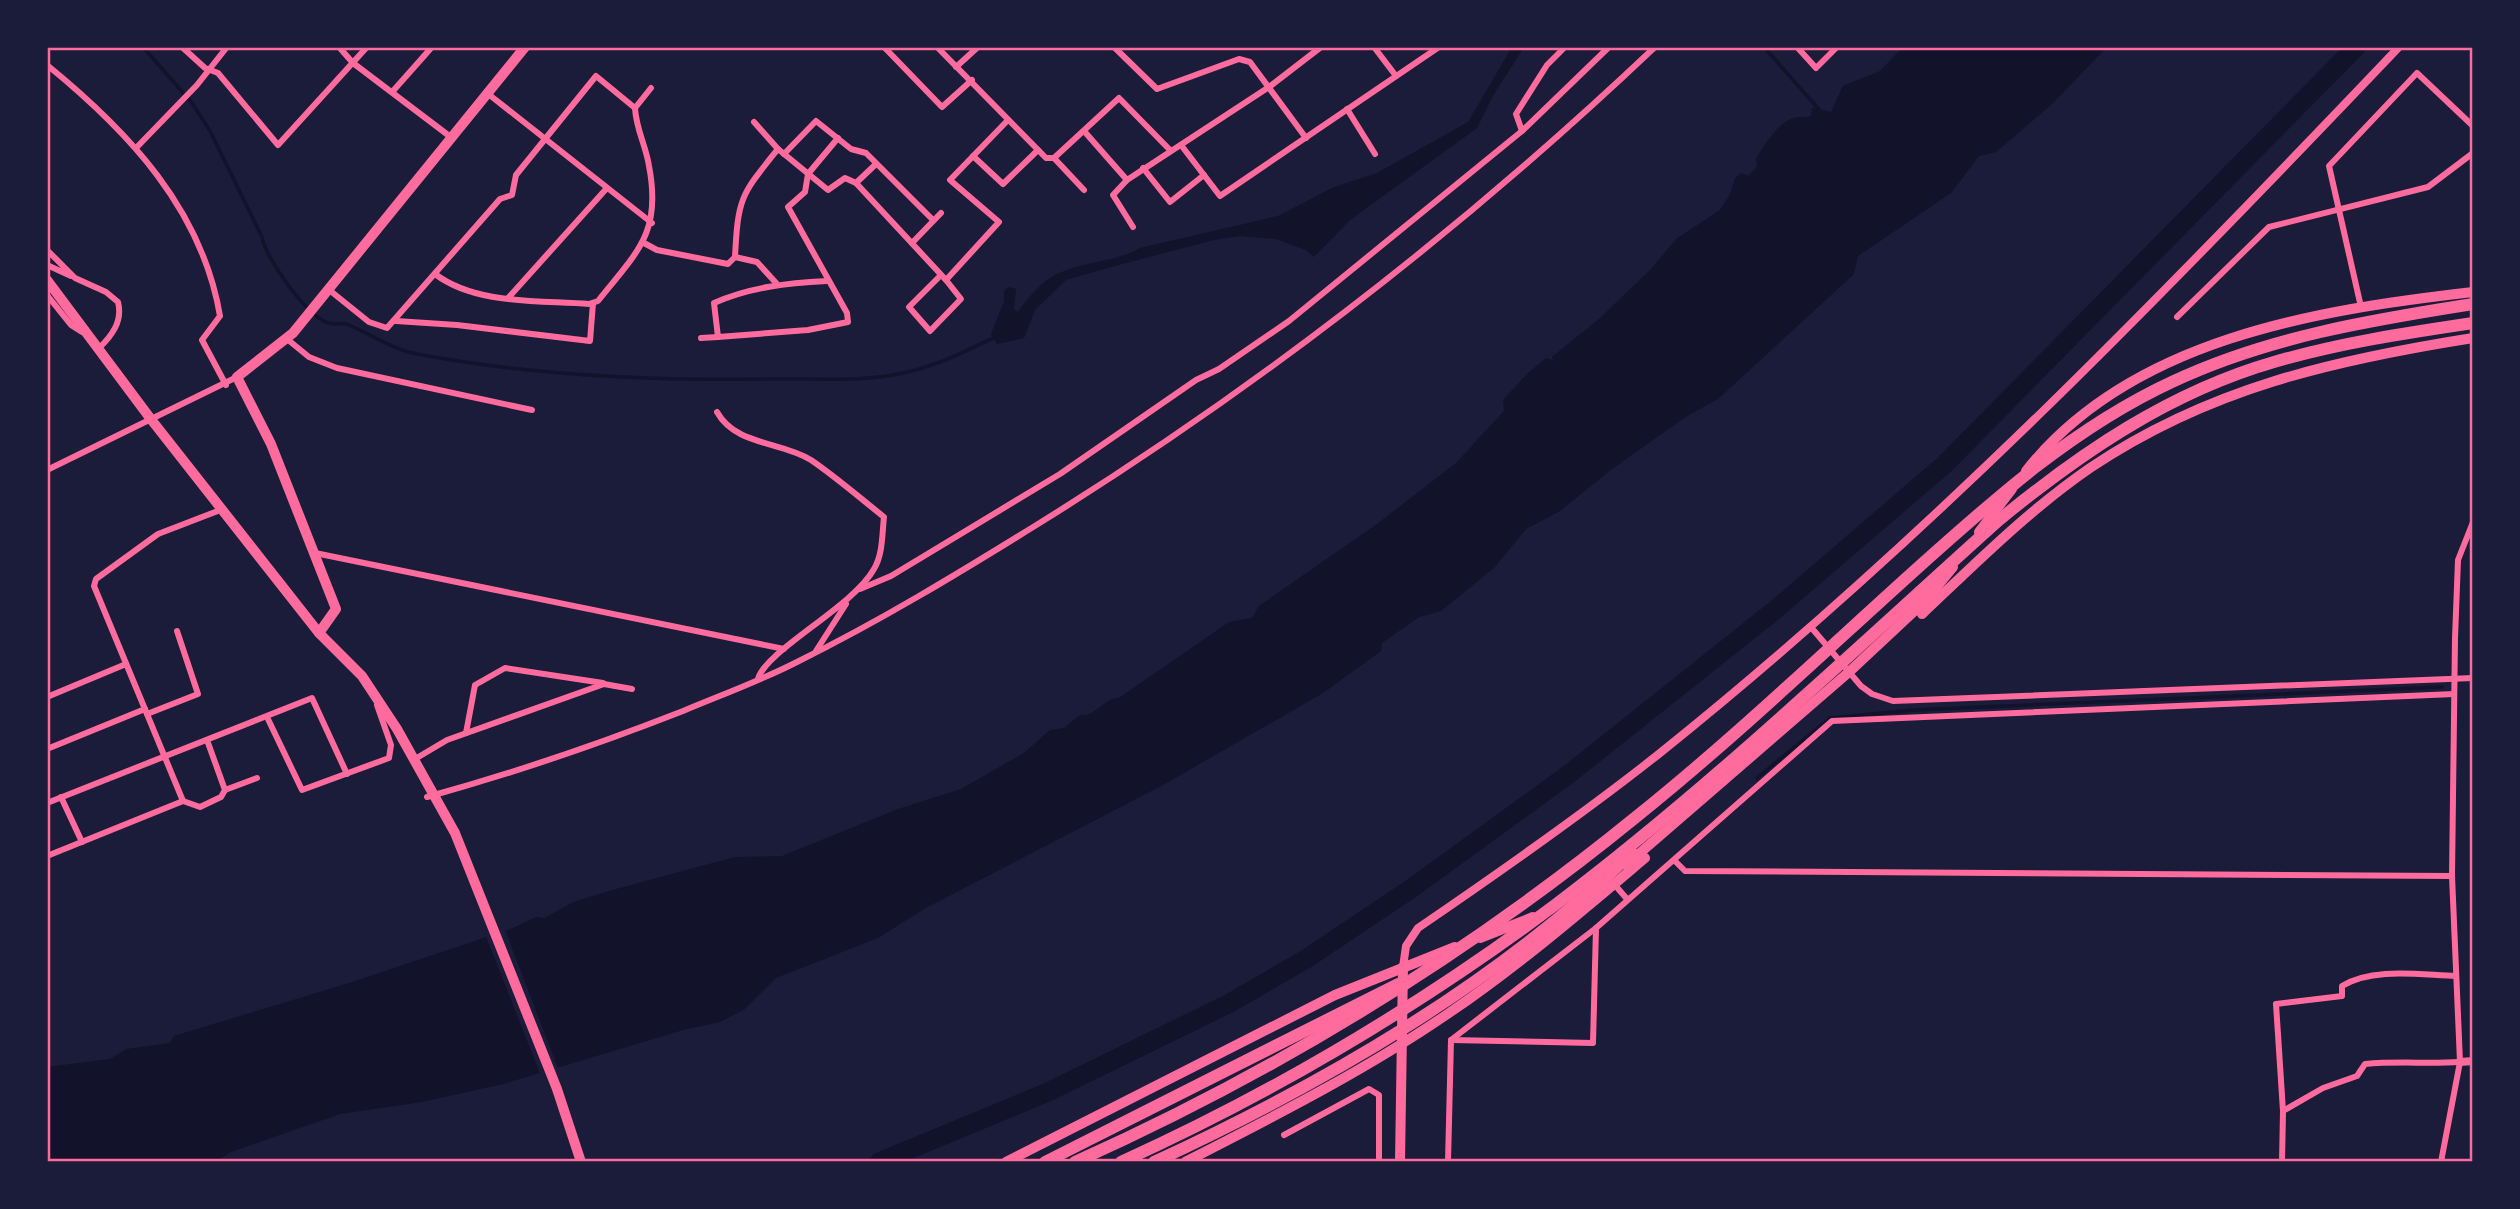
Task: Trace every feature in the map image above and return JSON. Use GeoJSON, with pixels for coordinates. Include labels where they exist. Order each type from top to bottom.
{"type":"FeatureCollection","features":[{"type":"Feature","properties":{"kind":"highway"},"geometry":{"type":"LineString","coordinates":[[1075,1162],[1220,1093],[1425,973],[1537,895],[1639,815],[1989,504],[2095,424],[2173,381],[2266,346],[2350,325],[2473,304]]}},
{"type":"Feature","properties":{"kind":"highway"},"geometry":{"type":"LineString","coordinates":[[1154,1162],[1364,1052],[1461,992],[1523,948],[1597,886],[1700,788],[1999,520],[2075,460],[2137,420],[2180,398],[2272,362],[2365,340],[2473,323]]}},
{"type":"Feature","properties":{"kind":"highway"},"geometry":{"type":"LineString","coordinates":[[1121,1162],[1305,1067],[1434,988],[1553,906],[1700,788]]}},
{"type":"Feature","properties":{"kind":"highway"},"geometry":{"type":"LineString","coordinates":[[1045,1162],[1384,989],[1425,973]]}},
{"type":"Feature","properties":{"kind":"main road"},"geometry":{"type":"LineString","coordinates":[[319,633],[336,609],[263,426],[237,377],[287,339],[525,47]]}},
{"type":"Feature","properties":{"kind":"main road"},"geometry":{"type":"LineString","coordinates":[[47,281],[150,418],[319,633],[362,676],[415,759],[431,796],[442,806],[557,1089],[581,1162]]}},
{"type":"Feature","properties":{"kind":"main road"},"geometry":{"type":"LineString","coordinates":[[1006,1162],[1325,1000],[1552,910],[1584,893],[1643,851],[1851,675],[1925,601],[2046,446],[2106,398],[2155,370],[2205,348],[2284,324],[2361,307],[2473,292]]}},
{"type":"Feature","properties":{"kind":"main road"},"geometry":{"type":"LineString","coordinates":[[1185,1162],[1287,1109],[1402,1044],[1506,972],[1614,884],[2048,500],[2088,469],[2160,426],[2234,393],[2306,370],[2473,338]]}},
{"type":"Feature","properties":{"kind":"main road"},"geometry":{"type":"LineString","coordinates":[[1401,1162],[1403,967]]}},
{"type":"Feature","properties":{"kind":"street"},"geometry":{"type":"LineString","coordinates":[[182,47],[210,70],[218,73],[278,145],[367,47]]}},
{"type":"Feature","properties":{"kind":"street"},"geometry":{"type":"LineString","coordinates":[[137,147],[195,87],[228,47]]}},
{"type":"Feature","properties":{"kind":"street"},"geometry":{"type":"LineString","coordinates":[[339,47],[353,63],[452,138]]}},
{"type":"Feature","properties":{"kind":"street"},"geometry":{"type":"LineString","coordinates":[[393,91],[432,47]]}},
{"type":"Feature","properties":{"kind":"street"},"geometry":{"type":"LineString","coordinates":[[884,47],[942,107],[972,80]]}},
{"type":"Feature","properties":{"kind":"street"},"geometry":{"type":"LineString","coordinates":[[937,47],[1046,158],[1054,158],[1119,97],[1169,149]]}},
{"type":"Feature","properties":{"kind":"street"},"geometry":{"type":"LineString","coordinates":[[956,67],[978,47]]}},
{"type":"Feature","properties":{"kind":"street"},"geometry":{"type":"LineString","coordinates":[[1114,47],[1157,89],[1239,59],[1250,62],[1306,138]]}},
{"type":"Feature","properties":{"kind":"street"},"geometry":{"type":"LineString","coordinates":[[1122,57],[1126,47]]}},
{"type":"Feature","properties":{"kind":"street"},"geometry":{"type":"LineString","coordinates":[[1133,227],[1114,195],[1127,180],[1169,149],[1181,145],[1269,87],[1321,47]]}},
{"type":"Feature","properties":{"kind":"street"},"geometry":{"type":"LineString","coordinates":[[1374,47],[1396,76]]}},
{"type":"Feature","properties":{"kind":"street"},"geometry":{"type":"LineString","coordinates":[[1181,145],[1220,196],[1439,47]]}},
{"type":"Feature","properties":{"kind":"street"},"geometry":{"type":"LineString","coordinates":[[1522,131],[1516,114],[1547,65],[1565,47]]}},
{"type":"Feature","properties":{"kind":"street"},"geometry":{"type":"LineString","coordinates":[[860,589],[891,576],[1060,474],[1196,380],[1219,369],[1269,335],[1522,131],[1609,47]]}},
{"type":"Feature","properties":{"kind":"street"},"geometry":{"type":"LineString","coordinates":[[431,796],[577,753],[758,679],[815,652],[975,564],[1079,501],[1278,365],[1446,233],[1589,110],[1655,47]]}},
{"type":"Feature","properties":{"kind":"street"},"geometry":{"type":"LineString","coordinates":[[1797,47],[1816,68],[1837,47]]}},
{"type":"Feature","properties":{"kind":"street"},"geometry":{"type":"LineString","coordinates":[[1403,967],[1406,946],[1418,928],[1547,838],[1650,761],[1908,540],[2083,373],[2399,47]]}},
{"type":"Feature","properties":{"kind":"street"},"geometry":{"type":"LineString","coordinates":[[47,65],[88,98],[137,147],[183,211],[217,297],[220,316],[201,340],[226,385]]}},
{"type":"Feature","properties":{"kind":"street"},"geometry":{"type":"LineString","coordinates":[[2361,307],[2329,166],[2417,73],[2473,126]]}},
{"type":"Feature","properties":{"kind":"street"},"geometry":{"type":"LineString","coordinates":[[326,291],[369,321],[387,328],[396,321],[499,199],[512,195],[516,176],[596,76],[635,108]]}},
{"type":"Feature","properties":{"kind":"street"},"geometry":{"type":"LineString","coordinates":[[435,274],[454,288],[509,297],[593,303],[598,301],[644,243],[652,223],[652,179],[636,127],[635,108],[651,88]]}},
{"type":"Feature","properties":{"kind":"street"},"geometry":{"type":"LineString","coordinates":[[486,93],[652,223]]}},
{"type":"Feature","properties":{"kind":"street"},"geometry":{"type":"LineString","coordinates":[[1347,109],[1375,154]]}},
{"type":"Feature","properties":{"kind":"street"},"geometry":{"type":"LineString","coordinates":[[754,122],[781,152],[828,190],[845,178],[856,183],[912,243],[943,278],[961,299],[930,331],[909,307],[943,278],[999,222],[950,180],[1008,120]]}},
{"type":"Feature","properties":{"kind":"street"},"geometry":{"type":"LineString","coordinates":[[644,243],[657,250],[728,264],[735,257],[738,211],[742,198],[781,152],[816,121],[851,149],[866,153],[933,220]]}},
{"type":"Feature","properties":{"kind":"street"},"geometry":{"type":"LineString","coordinates":[[1084,131],[1127,180]]}},
{"type":"Feature","properties":{"kind":"street"},"geometry":{"type":"LineString","coordinates":[[701,338],[808,330],[848,322],[848,313],[827,281],[808,238],[788,207],[806,192],[808,174],[838,138]]}},
{"type":"Feature","properties":{"kind":"street"},"geometry":{"type":"LineString","coordinates":[[973,156],[1003,184],[1038,150]]}},
{"type":"Feature","properties":{"kind":"street"},"geometry":{"type":"LineString","coordinates":[[2178,317],[2269,227],[2428,187],[2473,153]]}},
{"type":"Feature","properties":{"kind":"street"},"geometry":{"type":"LineString","coordinates":[[1054,158],[1084,190]]}},
{"type":"Feature","properties":{"kind":"street"},"geometry":{"type":"LineString","coordinates":[[856,183],[876,164]]}},
{"type":"Feature","properties":{"kind":"street"},"geometry":{"type":"LineString","coordinates":[[1143,168],[1170,202],[1204,175]]}},
{"type":"Feature","properties":{"kind":"street"},"geometry":{"type":"LineString","coordinates":[[509,297],[607,188]]}},
{"type":"Feature","properties":{"kind":"street"},"geometry":{"type":"LineString","coordinates":[[912,243],[941,212]]}},
{"type":"Feature","properties":{"kind":"street"},"geometry":{"type":"LineString","coordinates":[[47,250],[75,278]]}},
{"type":"Feature","properties":{"kind":"street"},"geometry":{"type":"LineString","coordinates":[[735,257],[757,262],[777,284]]}},
{"type":"Feature","properties":{"kind":"street"},"geometry":{"type":"LineString","coordinates":[[47,265],[106,292],[118,302],[120,318],[108,339],[98,349]]}},
{"type":"Feature","properties":{"kind":"street"},"geometry":{"type":"LineString","coordinates":[[718,337],[714,303],[734,294],[777,284],[827,281]]}},
{"type":"Feature","properties":{"kind":"street"},"geometry":{"type":"LineString","coordinates":[[47,295],[71,324],[89,337]]}},
{"type":"Feature","properties":{"kind":"street"},"geometry":{"type":"LineString","coordinates":[[396,321],[457,324],[590,341],[593,303]]}},
{"type":"Feature","properties":{"kind":"street"},"geometry":{"type":"LineString","coordinates":[[287,339],[310,357],[337,368],[532,410]]}},
{"type":"Feature","properties":{"kind":"street"},"geometry":{"type":"LineString","coordinates":[[47,470],[150,418],[226,385],[237,377]]}},
{"type":"Feature","properties":{"kind":"street"},"geometry":{"type":"LineString","coordinates":[[717,412],[725,426],[808,458],[884,517],[881,554],[860,589],[784,649],[761,671],[758,679]]}},
{"type":"Feature","properties":{"kind":"street"},"geometry":{"type":"LineString","coordinates":[[183,801],[94,586],[96,579],[158,534],[223,509]]}},
{"type":"Feature","properties":{"kind":"street"},"geometry":{"type":"LineString","coordinates":[[2441,1162],[2460,1062],[2452,876],[2454,678],[2458,560],[2473,522]]}},
{"type":"Feature","properties":{"kind":"street"},"geometry":{"type":"LineString","coordinates":[[314,553],[784,649]]}},
{"type":"Feature","properties":{"kind":"street"},"geometry":{"type":"LineString","coordinates":[[815,652],[851,597]]}},
{"type":"Feature","properties":{"kind":"street"},"geometry":{"type":"LineString","coordinates":[[1810,626],[1851,675],[1872,694],[1903,702],[2473,678]]}},
{"type":"Feature","properties":{"kind":"street"},"geometry":{"type":"LineString","coordinates":[[47,749],[198,694],[177,631]]}},
{"type":"Feature","properties":{"kind":"street"},"geometry":{"type":"LineString","coordinates":[[47,697],[127,664]]}},
{"type":"Feature","properties":{"kind":"street"},"geometry":{"type":"LineString","coordinates":[[466,733],[475,685],[505,668],[632,689]]}},
{"type":"Feature","properties":{"kind":"street"},"geometry":{"type":"LineString","coordinates":[[415,759],[447,740],[604,684]]}},
{"type":"Feature","properties":{"kind":"street"},"geometry":{"type":"LineString","coordinates":[[267,717],[302,790],[389,758],[391,746],[373,694]]}},
{"type":"Feature","properties":{"kind":"street"},"geometry":{"type":"LineString","coordinates":[[1451,1040],[1596,928],[1832,721],[2454,694]]}},
{"type":"Feature","properties":{"kind":"street"},"geometry":{"type":"LineString","coordinates":[[47,803],[312,698],[347,774]]}},
{"type":"Feature","properties":{"kind":"street"},"geometry":{"type":"LineString","coordinates":[[1903,702],[1903,716]]}},
{"type":"Feature","properties":{"kind":"street"},"geometry":{"type":"LineString","coordinates":[[207,740],[225,790]]}},
{"type":"Feature","properties":{"kind":"street"},"geometry":{"type":"LineString","coordinates":[[47,856],[183,801],[200,807],[221,797],[225,790],[257,778]]}},
{"type":"Feature","properties":{"kind":"street"},"geometry":{"type":"LineString","coordinates":[[61,797],[82,842]]}},
{"type":"Feature","properties":{"kind":"street"},"geometry":{"type":"LineString","coordinates":[[1675,861],[1685,871],[2452,876]]}},
{"type":"Feature","properties":{"kind":"street"},"geometry":{"type":"LineString","coordinates":[[1614,884],[1627,899]]}},
{"type":"Feature","properties":{"kind":"street"},"geometry":{"type":"LineString","coordinates":[[1451,1040],[1593,1043],[1596,928]]}},
{"type":"Feature","properties":{"kind":"street"},"geometry":{"type":"LineString","coordinates":[[2283,1162],[2283,1111],[2276,1004],[2342,996],[2342,986],[2365,977],[2456,976]]}},
{"type":"Feature","properties":{"kind":"street"},"geometry":{"type":"LineString","coordinates":[[1448,1162],[1451,1040]]}},
{"type":"Feature","properties":{"kind":"street"},"geometry":{"type":"LineString","coordinates":[[2283,1111],[2323,1088],[2357,1076],[2365,1065],[2409,1060],[2417,1063],[2473,1061]]}},
{"type":"Feature","properties":{"kind":"street"},"geometry":{"type":"LineString","coordinates":[[1284,1135],[1369,1089],[1379,1095],[1379,1162]]}},
{"type":"Feature","properties":{"kind":"shaded area"},"geometry":{"type":"Polygon","coordinates":[[[1512,47],[1524,47],[1494,94],[1477,128],[1350,220],[1314,257],[1306,250],[1276,239],[1240,236],[1214,240],[1066,280],[1035,310],[1024,338],[997,344],[991,334],[1004,302],[1004,291],[1008,287],[1016,289],[1014,310],[1018,312],[1043,284],[1062,272],[1131,253],[1140,248],[1278,216],[1334,187],[1377,173],[1468,122],[1512,47]]]}},
{"type":"Feature","properties":{"kind":"shaded area"},"geometry":{"type":"Polygon","coordinates":[[[1903,47],[2107,47],[2051,105],[1996,152],[1979,156],[1951,193],[1858,256],[1854,274],[1718,399],[1687,416],[1612,469],[1560,511],[1526,529],[1494,568],[1441,611],[1419,617],[1382,643],[1381,651],[1323,693],[1163,785],[924,909],[878,938],[776,978],[745,1009],[720,1022],[683,1030],[503,1084],[422,1102],[340,1114],[231,1152],[215,1162],[47,1162],[47,1067],[110,1059],[126,1049],[170,1043],[174,1036],[349,983],[511,929],[536,917],[544,918],[576,901],[616,889],[735,857],[782,856],[898,809],[961,789],[1024,753],[1050,730],[1064,728],[1080,715],[1091,713],[1108,701],[1119,698],[1229,622],[1252,618],[1259,606],[1377,524],[1456,463],[1504,411],[1503,400],[1527,374],[1546,358],[1553,360],[1552,357],[1600,318],[1650,270],[1676,239],[1720,210],[1730,194],[1735,178],[1742,173],[1748,176],[1757,166],[1756,159],[1759,154],[1783,124],[1794,118],[1811,116],[1812,108],[1831,112],[1843,86],[1880,71],[1903,47]]]}},
{"type":"Feature","properties":{"kind":"pier"},"geometry":{"type":"Polygon","coordinates":[[[504,927],[559,1071],[541,1076],[485,934],[504,927]]]}},
{"type":"Feature","properties":{"kind":"waterway"},"geometry":{"type":"LineString","coordinates":[[143,47],[192,103],[210,131],[271,259],[299,298],[328,323],[349,325],[399,349],[461,361],[594,376],[848,379],[878,377],[920,369],[997,336]]}},
{"type":"Feature","properties":{"kind":"waterway"},"geometry":{"type":"LineString","coordinates":[[1764,47],[1823,114]]}},
{"type":"Feature","properties":{"kind":"waterway"},"geometry":{"type":"LineString","coordinates":[[879,1162],[1048,1092],[1230,1003],[1306,959],[1412,888],[1569,774],[1775,610],[1945,464],[2356,47]]}},
{"type":"Feature","properties":{"kind":"waterway"},"geometry":{"type":"LineString","coordinates":[[1757,778],[1830,718],[1914,710],[2442,687]]}}]}
